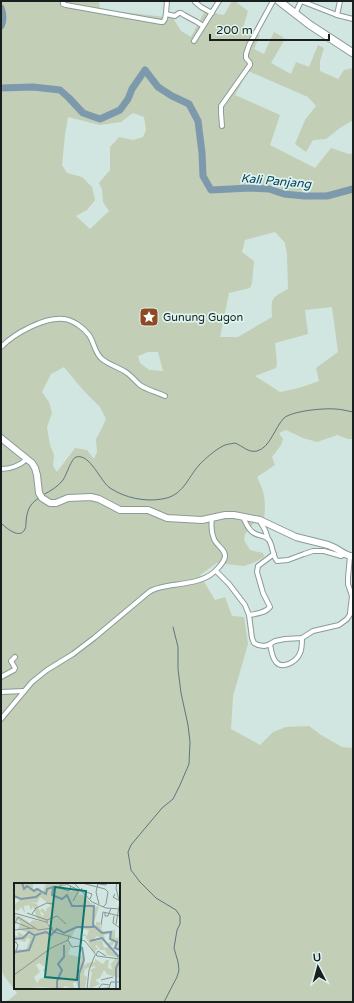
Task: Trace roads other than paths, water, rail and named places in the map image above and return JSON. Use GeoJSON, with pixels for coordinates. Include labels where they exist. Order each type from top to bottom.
{"type":"FeatureCollection","features":[{"type":"Feature","properties":{"kind":"main road"},"geometry":{"type":"LineString","coordinates":[[279,1],[310,26],[353,52]]}},
{"type":"Feature","properties":{"kind":"street"},"geometry":{"type":"LineString","coordinates":[[63,1],[63,4],[66,5],[161,22],[165,19],[167,1]]}},
{"type":"Feature","properties":{"kind":"street"},"geometry":{"type":"LineString","coordinates":[[195,1],[201,7],[212,13]]}},
{"type":"Feature","properties":{"kind":"street"},"geometry":{"type":"LineString","coordinates":[[194,41],[219,1]]}},
{"type":"Feature","properties":{"kind":"street"},"geometry":{"type":"LineString","coordinates":[[222,126],[220,113],[221,106],[250,66],[250,63],[246,58],[249,45],[273,1]]}},
{"type":"Feature","properties":{"kind":"street"},"geometry":{"type":"LineString","coordinates":[[295,14],[301,1],[337,15],[353,19]]}},
{"type":"Feature","properties":{"kind":"street"},"geometry":{"type":"LineString","coordinates":[[337,15],[340,1]]}},
{"type":"Feature","properties":{"kind":"street"},"geometry":{"type":"LineString","coordinates":[[166,14],[176,16],[180,13],[203,26]]}},
{"type":"Feature","properties":{"kind":"street"},"geometry":{"type":"LineString","coordinates":[[1,347],[14,336],[38,324],[49,320],[69,320],[89,335],[101,359],[125,371],[139,384],[165,396]]}},
{"type":"Feature","properties":{"kind":"street"},"geometry":{"type":"LineString","coordinates":[[1,438],[32,463],[36,470],[38,491],[48,502],[54,503],[66,498],[94,497],[120,510],[148,510],[163,516],[176,518],[202,520],[225,515],[234,515],[260,520],[296,537],[331,546],[349,555]]}},
{"type":"Feature","properties":{"kind":"street"},"geometry":{"type":"LineString","coordinates":[[1,470],[14,468],[27,459]]}},
{"type":"Feature","properties":{"kind":"street"},"geometry":{"type":"LineString","coordinates":[[243,517],[252,532],[268,540]]}},
{"type":"Feature","properties":{"kind":"street"},"geometry":{"type":"LineString","coordinates":[[1,719],[32,682],[94,638],[152,590],[189,583],[209,576],[216,571],[225,557],[213,535],[211,528],[212,518]]}},
{"type":"Feature","properties":{"kind":"street"},"geometry":{"type":"LineString","coordinates":[[260,520],[277,561],[289,560],[313,551],[324,551],[341,556],[349,555]]}},
{"type":"Feature","properties":{"kind":"street"},"geometry":{"type":"LineString","coordinates":[[249,615],[267,610],[270,606],[263,593],[257,572],[258,566],[274,554]]}},
{"type":"Feature","properties":{"kind":"street"},"geometry":{"type":"LineString","coordinates":[[349,555],[348,584],[352,596],[350,615]]}},
{"type":"Feature","properties":{"kind":"street"},"geometry":{"type":"LineString","coordinates":[[216,571],[229,584],[244,603],[249,615],[254,643],[261,645],[270,644],[278,640],[302,638],[313,631],[339,625],[347,619],[353,610]]}},
{"type":"Feature","properties":{"kind":"street"},"geometry":{"type":"LineString","coordinates":[[270,644],[275,661],[279,664],[287,664],[293,662],[300,654],[302,638]]}},
{"type":"Feature","properties":{"kind":"street"},"geometry":{"type":"LineString","coordinates":[[1,677],[14,670],[15,668],[11,661],[15,657]]}},
{"type":"Feature","properties":{"kind":"street"},"geometry":{"type":"LineString","coordinates":[[1,692],[24,691]]}},
{"type":"Feature","properties":{"kind":"waterway","name":"Kali Panjang"},"geometry":{"type":"LineString","coordinates":[[1,8],[3,17],[1,26]]}},
{"type":"Feature","properties":{"kind":"waterway","name":"Kali Panjang"},"geometry":{"type":"LineString","coordinates":[[1,88],[33,87],[60,90],[83,113],[100,119],[120,110],[145,70],[158,87],[189,104],[198,121],[203,176],[211,190],[250,188],[269,189],[284,194],[327,196],[353,189]]}},
{"type":"Feature","properties":{"kind":"waterway"},"geometry":{"type":"LineString","coordinates":[[43,495],[54,489],[61,482],[74,458],[81,457],[90,463],[110,488],[129,497],[149,500],[162,499],[180,491],[199,465],[224,445],[235,443],[251,451],[257,451],[262,449],[269,442],[281,422],[288,416],[308,410],[323,409],[337,409],[353,412]]}},
{"type":"Feature","properties":{"kind":"waterway"},"geometry":{"type":"LineString","coordinates":[[1,523],[13,532],[23,532],[26,527],[29,508],[39,498]]}},
{"type":"Feature","properties":{"kind":"waterway"},"geometry":{"type":"LineString","coordinates":[[164,1002],[179,970],[174,948],[177,930],[180,924],[180,916],[176,910],[156,898],[140,882],[131,870],[128,852],[131,845],[162,808],[173,799],[189,764],[190,742],[181,693],[178,669],[178,647],[173,627]]}},
{"type":"Feature","properties":{"kind":"place","name":"Gunung Gugon"},"geometry":{"type":"Point","coordinates":[149,317]}}]}
